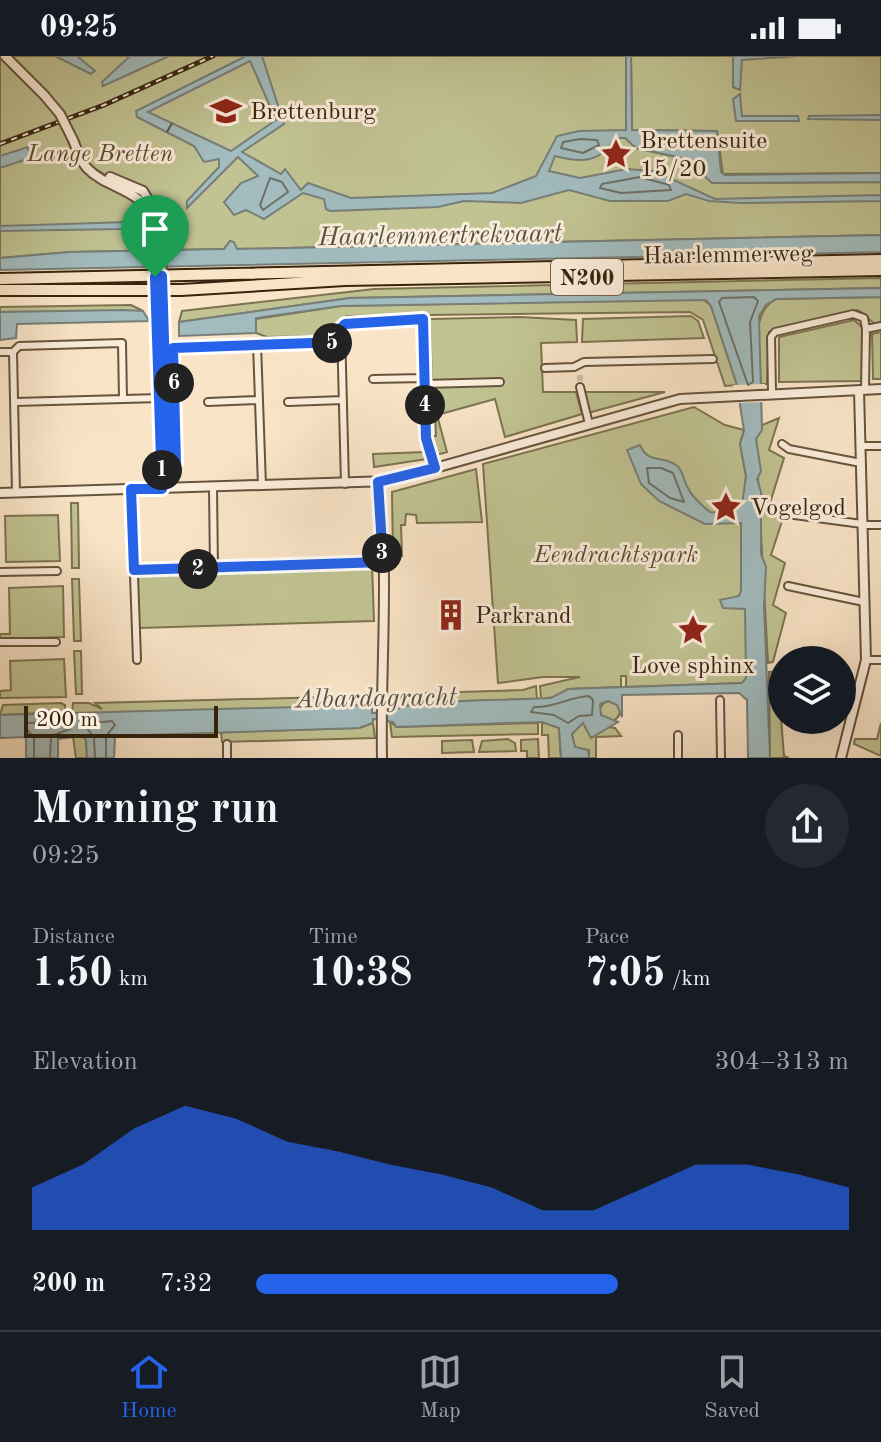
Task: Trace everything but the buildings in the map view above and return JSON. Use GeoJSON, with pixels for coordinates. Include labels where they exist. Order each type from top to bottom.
{"type":"FeatureCollection","features":[{"type":"Feature","properties":{"kind":"main road","name":"Haarlemmerweg"},"geometry":{"type":"LineString","coordinates":[[0,279],[159,273],[881,260]]}},
{"type":"Feature","properties":{"kind":"main road","name":"Haarlemmerweg"},"geometry":{"type":"LineString","coordinates":[[0,290],[159,290],[345,280],[881,270]]}},
{"type":"Feature","properties":{"kind":"street"},"geometry":{"type":"LineString","coordinates":[[5,56],[60,114],[91,172],[142,201],[153,223],[158,243],[160,398],[165,467]]}},
{"type":"Feature","properties":{"kind":"street"},"geometry":{"type":"LineString","coordinates":[[159,290],[165,488]]}},
{"type":"Feature","properties":{"kind":"street"},"geometry":{"type":"LineString","coordinates":[[769,393],[771,337],[778,331],[853,314],[864,318],[861,463],[866,660],[841,758]]}},
{"type":"Feature","properties":{"kind":"street"},"geometry":{"type":"LineString","coordinates":[[345,484],[341,328],[345,324],[423,319],[426,438],[435,468]]}},
{"type":"Feature","properties":{"kind":"street"},"geometry":{"type":"LineString","coordinates":[[866,329],[881,326]]}},
{"type":"Feature","properties":{"kind":"street"},"geometry":{"type":"LineString","coordinates":[[165,467],[176,463],[173,348],[341,342]]}},
{"type":"Feature","properties":{"kind":"street"},"geometry":{"type":"LineString","coordinates":[[0,352],[13,352],[19,346],[122,343],[123,399]]}},
{"type":"Feature","properties":{"kind":"street"},"geometry":{"type":"LineString","coordinates":[[257,344],[262,486]]}},
{"type":"Feature","properties":{"kind":"street"},"geometry":{"type":"LineString","coordinates":[[13,352],[16,493]]}},
{"type":"Feature","properties":{"kind":"street"},"geometry":{"type":"LineString","coordinates":[[545,368],[713,359]]}},
{"type":"Feature","properties":{"kind":"street"},"geometry":{"type":"LineString","coordinates":[[580,364],[580,375]]}},
{"type":"Feature","properties":{"kind":"street"},"geometry":{"type":"LineString","coordinates":[[373,379],[500,382]]}},
{"type":"Feature","properties":{"kind":"street"},"geometry":{"type":"LineString","coordinates":[[580,387],[589,424]]}},
{"type":"Feature","properties":{"kind":"street"},"geometry":{"type":"LineString","coordinates":[[0,493],[378,482],[680,399],[732,394],[881,389]]}},
{"type":"Feature","properties":{"kind":"street"},"geometry":{"type":"LineString","coordinates":[[15,402],[160,398]]}},
{"type":"Feature","properties":{"kind":"street"},"geometry":{"type":"LineString","coordinates":[[208,402],[259,400]]}},
{"type":"Feature","properties":{"kind":"street"},"geometry":{"type":"LineString","coordinates":[[288,402],[343,400]]}},
{"type":"Feature","properties":{"kind":"street"},"geometry":{"type":"LineString","coordinates":[[782,444],[789,449],[861,463]]}},
{"type":"Feature","properties":{"kind":"street"},"geometry":{"type":"LineString","coordinates":[[861,446],[881,446]]}},
{"type":"Feature","properties":{"kind":"street"},"geometry":{"type":"LineString","coordinates":[[378,482],[385,661],[381,697],[382,758]]}},
{"type":"Feature","properties":{"kind":"street"},"geometry":{"type":"LineString","coordinates":[[213,487],[214,569]]}},
{"type":"Feature","properties":{"kind":"street"},"geometry":{"type":"LineString","coordinates":[[131,489],[137,660]]}},
{"type":"Feature","properties":{"kind":"street"},"geometry":{"type":"LineString","coordinates":[[787,514],[881,525]]}},
{"type":"Feature","properties":{"kind":"street"},"geometry":{"type":"LineString","coordinates":[[134,570],[383,562]]}},
{"type":"Feature","properties":{"kind":"street"},"geometry":{"type":"LineString","coordinates":[[0,572],[57,571]]}},
{"type":"Feature","properties":{"kind":"street"},"geometry":{"type":"LineString","coordinates":[[788,586],[864,602]]}},
{"type":"Feature","properties":{"kind":"street"},"geometry":{"type":"LineString","coordinates":[[0,642],[56,642]]}},
{"type":"Feature","properties":{"kind":"street"},"geometry":{"type":"LineString","coordinates":[[866,660],[881,660]]}},
{"type":"Feature","properties":{"kind":"street"},"geometry":{"type":"LineString","coordinates":[[720,700],[721,758]]}},
{"type":"Feature","properties":{"kind":"street"},"geometry":{"type":"LineString","coordinates":[[678,735],[678,758]]}},
{"type":"Feature","properties":{"kind":"street"},"geometry":{"type":"LineString","coordinates":[[227,744],[227,758]]}},
{"type":"Feature","properties":{"kind":"green space","name":"Lange Bretten"},"geometry":{"type":"Polygon","coordinates":[[[0,56],[626,56],[626,130],[636,148],[686,159],[712,183],[881,182],[881,235],[237,249],[230,241],[224,249],[70,252],[0,258],[0,56]]]}},
{"type":"Feature","properties":{"kind":"green space"},"geometry":{"type":"Polygon","coordinates":[[[631,56],[881,56],[881,173],[723,174],[717,131],[632,130],[631,56]]]}},
{"type":"Feature","properties":{"kind":"green space"},"geometry":{"type":"Polygon","coordinates":[[[881,278],[881,288],[350,298],[179,322],[182,311],[374,289],[881,278]]]}},
{"type":"Feature","properties":{"kind":"green space"},"geometry":{"type":"Polygon","coordinates":[[[881,297],[881,323],[875,324],[858,310],[769,332],[767,384],[761,384],[759,325],[767,306],[776,299],[881,297]]]}},
{"type":"Feature","properties":{"kind":"green space"},"geometry":{"type":"Polygon","coordinates":[[[703,299],[711,306],[737,385],[725,386],[703,320],[690,312],[346,316],[326,340],[319,340],[318,336],[267,337],[256,333],[256,319],[341,306],[703,299]]]}},
{"type":"Feature","properties":{"kind":"green space"},"geometry":{"type":"Polygon","coordinates":[[[131,305],[143,311],[0,312],[0,307],[131,305]]]}},
{"type":"Feature","properties":{"kind":"green space"},"geometry":{"type":"Polygon","coordinates":[[[691,316],[698,321],[704,338],[582,342],[583,319],[691,316]]]}},
{"type":"Feature","properties":{"kind":"green space"},"geometry":{"type":"Polygon","coordinates":[[[520,317],[576,320],[577,342],[541,343],[543,392],[576,392],[582,414],[505,437],[495,399],[437,415],[447,452],[436,455],[431,436],[436,436],[434,386],[482,385],[484,379],[432,381],[430,319],[520,317]]]}},
{"type":"Feature","properties":{"kind":"green space"},"geometry":{"type":"Polygon","coordinates":[[[854,320],[862,327],[862,381],[779,382],[779,337],[854,320]]]}},
{"type":"Feature","properties":{"kind":"green space"},"geometry":{"type":"Polygon","coordinates":[[[881,332],[881,379],[873,379],[872,334],[881,332]]]}},
{"type":"Feature","properties":{"kind":"green space"},"geometry":{"type":"Polygon","coordinates":[[[584,392],[665,392],[588,413],[584,392]]]}},
{"type":"Feature","properties":{"kind":"green space","name":"Eendrachtspark"},"geometry":{"type":"Polygon","coordinates":[[[694,407],[725,425],[744,430],[740,444],[746,476],[741,538],[753,674],[742,683],[626,687],[626,676],[621,676],[621,687],[568,689],[554,697],[541,699],[540,686],[580,677],[543,677],[498,683],[483,464],[694,407]]]}},
{"type":"Feature","properties":{"kind":"green space"},"geometry":{"type":"Polygon","coordinates":[[[779,418],[769,450],[784,458],[770,503],[785,512],[771,555],[785,563],[773,605],[786,613],[777,646],[768,646],[768,663],[756,439],[762,425],[779,418]]]}},
{"type":"Feature","properties":{"kind":"green space"},"geometry":{"type":"Polygon","coordinates":[[[425,452],[427,459],[374,467],[373,454],[425,452]]]}},
{"type":"Feature","properties":{"kind":"green space"},"geometry":{"type":"Polygon","coordinates":[[[476,469],[482,522],[417,523],[416,515],[406,514],[405,525],[401,525],[402,556],[393,556],[392,492],[476,469]]]}},
{"type":"Feature","properties":{"kind":"green space"},"geometry":{"type":"Polygon","coordinates":[[[71,503],[78,503],[79,568],[72,568],[71,503]]]}},
{"type":"Feature","properties":{"kind":"green space"},"geometry":{"type":"Polygon","coordinates":[[[58,515],[60,561],[6,562],[5,516],[58,515]]]}},
{"type":"Feature","properties":{"kind":"green space"},"geometry":{"type":"Polygon","coordinates":[[[372,565],[374,621],[139,628],[137,571],[372,565]]]}},
{"type":"Feature","properties":{"kind":"green space"},"geometry":{"type":"Polygon","coordinates":[[[72,579],[79,579],[81,641],[74,641],[72,579]]]}},
{"type":"Feature","properties":{"kind":"green space"},"geometry":{"type":"Polygon","coordinates":[[[63,586],[64,637],[0,639],[0,634],[10,634],[9,588],[63,586]]]}},
{"type":"Feature","properties":{"kind":"green space"},"geometry":{"type":"Polygon","coordinates":[[[74,651],[81,651],[82,694],[76,694],[74,651]]]}},
{"type":"Feature","properties":{"kind":"green space"},"geometry":{"type":"Polygon","coordinates":[[[64,659],[66,697],[0,698],[0,691],[11,690],[10,661],[64,659]]]}},
{"type":"Feature","properties":{"kind":"green space"},"geometry":{"type":"Polygon","coordinates":[[[536,686],[537,699],[430,702],[402,706],[388,713],[387,695],[392,694],[523,690],[536,686]]]}},
{"type":"Feature","properties":{"kind":"green space"},"geometry":{"type":"Polygon","coordinates":[[[370,698],[370,703],[347,707],[72,714],[73,703],[89,703],[102,709],[95,703],[370,698]]]}},
{"type":"Feature","properties":{"kind":"green space"},"geometry":{"type":"Polygon","coordinates":[[[610,701],[617,704],[620,711],[617,718],[610,721],[603,718],[600,711],[603,704],[610,701]]]}},
{"type":"Feature","properties":{"kind":"green space"},"geometry":{"type":"Polygon","coordinates":[[[3,705],[65,705],[65,712],[0,715],[3,705]]]}},
{"type":"Feature","properties":{"kind":"green space"},"geometry":{"type":"Polygon","coordinates":[[[390,722],[397,727],[538,723],[538,734],[392,737],[390,722]]]}},
{"type":"Feature","properties":{"kind":"green space"},"geometry":{"type":"Polygon","coordinates":[[[542,722],[559,728],[561,758],[549,758],[548,735],[542,735],[542,722]]]}},
{"type":"Feature","properties":{"kind":"green space"},"geometry":{"type":"Polygon","coordinates":[[[373,723],[375,738],[222,742],[221,732],[359,728],[373,723]]]}},
{"type":"Feature","properties":{"kind":"green space"},"geometry":{"type":"Polygon","coordinates":[[[583,723],[591,737],[608,727],[615,728],[621,736],[596,737],[596,758],[589,758],[589,750],[575,748],[572,734],[583,723]]]}},
{"type":"Feature","properties":{"kind":"green space"},"geometry":{"type":"Polygon","coordinates":[[[881,723],[881,756],[854,744],[855,739],[877,739],[881,723]]]}},
{"type":"Feature","properties":{"kind":"green space"},"geometry":{"type":"Polygon","coordinates":[[[770,734],[782,734],[784,756],[789,758],[770,758],[770,734]]]}},
{"type":"Feature","properties":{"kind":"green space"},"geometry":{"type":"Polygon","coordinates":[[[83,736],[87,758],[76,758],[73,737],[83,736]]]}},
{"type":"Feature","properties":{"kind":"green space"},"geometry":{"type":"Polygon","coordinates":[[[508,739],[515,743],[516,751],[479,752],[482,741],[508,739]]]}},
{"type":"Feature","properties":{"kind":"green space"},"geometry":{"type":"Polygon","coordinates":[[[538,739],[539,758],[527,758],[527,751],[521,751],[521,740],[538,739]]]}},
{"type":"Feature","properties":{"kind":"green space"},"geometry":{"type":"Polygon","coordinates":[[[472,740],[474,752],[442,753],[442,741],[472,740]]]}},
{"type":"Feature","properties":{"kind":"water"},"geometry":{"type":"Polygon","coordinates":[[[55,56],[77,56],[95,71],[91,74],[55,56]]]}},
{"type":"Feature","properties":{"kind":"water"},"geometry":{"type":"Polygon","coordinates":[[[130,56],[169,56],[103,86],[102,82],[130,56]]]}},
{"type":"Feature","properties":{"kind":"water"},"geometry":{"type":"Polygon","coordinates":[[[246,56],[262,56],[284,124],[242,152],[281,174],[285,169],[301,190],[308,183],[351,198],[492,193],[536,176],[557,136],[579,131],[626,130],[626,56],[631,56],[632,130],[717,131],[721,172],[725,175],[881,173],[881,182],[712,183],[686,159],[636,148],[625,138],[615,138],[603,152],[590,159],[555,156],[549,171],[580,178],[627,169],[654,171],[715,199],[881,195],[881,201],[741,203],[709,201],[686,194],[668,201],[610,201],[569,190],[521,203],[464,201],[438,207],[330,211],[326,209],[324,199],[303,193],[264,219],[246,210],[234,215],[224,202],[241,183],[258,176],[238,157],[187,208],[187,201],[219,167],[219,159],[204,162],[194,146],[137,117],[136,111],[246,56]],[[250,61],[148,112],[231,151],[276,120],[250,61]]]}},
{"type":"Feature","properties":{"kind":"water"},"geometry":{"type":"Polygon","coordinates":[[[733,56],[800,56],[742,60],[740,90],[733,87],[733,56]]]}},
{"type":"Feature","properties":{"kind":"water"},"geometry":{"type":"Polygon","coordinates":[[[740,94],[742,116],[798,116],[799,121],[736,121],[733,99],[740,94]]]}},
{"type":"Feature","properties":{"kind":"water"},"geometry":{"type":"Polygon","coordinates":[[[881,115],[881,120],[808,119],[809,116],[881,115]]]}},
{"type":"Feature","properties":{"kind":"water"},"geometry":{"type":"Polygon","coordinates":[[[28,147],[30,158],[0,168],[0,156],[28,147]]]}},
{"type":"Feature","properties":{"kind":"water"},"geometry":{"type":"Polygon","coordinates":[[[129,222],[130,226],[122,229],[0,231],[0,226],[129,222]]]}},
{"type":"Feature","properties":{"kind":"water"},"geometry":{"type":"Polygon","coordinates":[[[881,235],[881,252],[0,270],[0,258],[70,252],[224,249],[230,241],[237,249],[881,235]]]}},
{"type":"Feature","properties":{"kind":"water"},"geometry":{"type":"Polygon","coordinates":[[[881,288],[881,297],[776,299],[766,305],[759,316],[762,430],[756,439],[761,471],[757,479],[761,492],[761,554],[766,567],[764,606],[770,758],[748,758],[747,700],[739,693],[622,695],[622,717],[617,705],[608,701],[600,704],[601,715],[618,722],[591,738],[583,723],[572,734],[575,747],[588,750],[589,758],[561,758],[559,728],[542,722],[396,727],[393,722],[373,719],[373,723],[359,728],[115,736],[114,758],[87,758],[86,740],[82,736],[58,739],[58,758],[26,758],[26,737],[0,738],[0,715],[372,705],[372,713],[425,703],[551,698],[568,689],[742,683],[746,678],[745,609],[723,608],[720,600],[739,596],[741,590],[741,523],[705,524],[659,501],[641,484],[627,450],[640,445],[647,455],[676,465],[692,495],[710,512],[730,514],[742,505],[746,476],[740,444],[744,431],[737,385],[711,306],[706,300],[341,306],[256,318],[256,333],[179,336],[179,322],[350,298],[881,288]]]}},
{"type":"Feature","properties":{"kind":"water"},"geometry":{"type":"Polygon","coordinates":[[[143,311],[149,321],[17,324],[16,338],[0,340],[0,312],[143,311]]]}},
{"type":"Feature","properties":{"kind":"pier"},"geometry":{"type":"Polygon","coordinates":[[[765,384],[765,402],[735,403],[733,385],[765,384]]]}},
{"type":"Feature","properties":{"kind":"ferry route"},"geometry":{"type":"LineString","coordinates":[[167,132],[172,123]]}},
{"type":"Feature","properties":{"kind":"tunnel"},"geometry":{"type":"LineString","coordinates":[[580,375],[580,387]]}},
{"type":"Feature","properties":{"kind":"railway"},"geometry":{"type":"LineString","coordinates":[[0,144],[104,105],[213,56]]}},
{"type":"Feature","properties":{"kind":"place","name":"Brettenburg"},"geometry":{"type":"Point","coordinates":[226,111]}},
{"type":"Feature","properties":{"kind":"place","name":"Brettensuite 15/20"},"geometry":{"type":"Point","coordinates":[616,154]}},
{"type":"Feature","properties":{"kind":"place","name":"Vogelgod"},"geometry":{"type":"Point","coordinates":[726,507]}},
{"type":"Feature","properties":{"kind":"place","name":"Parkrand"},"geometry":{"type":"Point","coordinates":[451,615]}},
{"type":"Feature","properties":{"kind":"place","name":"Love sphinx"},"geometry":{"type":"Point","coordinates":[693,630]}},
{"type":"Feature","properties":{"kind":"route"},"geometry":{"type":"LineString","coordinates":[[162,276],[168,467],[176,463],[173,348],[341,342],[341,328],[350,322],[423,319],[426,438],[435,468],[378,482],[383,562],[134,570],[131,489],[162,489],[155,277],[162,276]]}},
{"type":"Feature","properties":{"kind":"water label","name":"Haarlemmertrekvaart"},"geometry":{"type":"Point","coordinates":[440,234]}},
{"type":"Feature","properties":{"kind":"water label","name":"Albardagracht"},"geometry":{"type":"Point","coordinates":[376,697]}}]}
